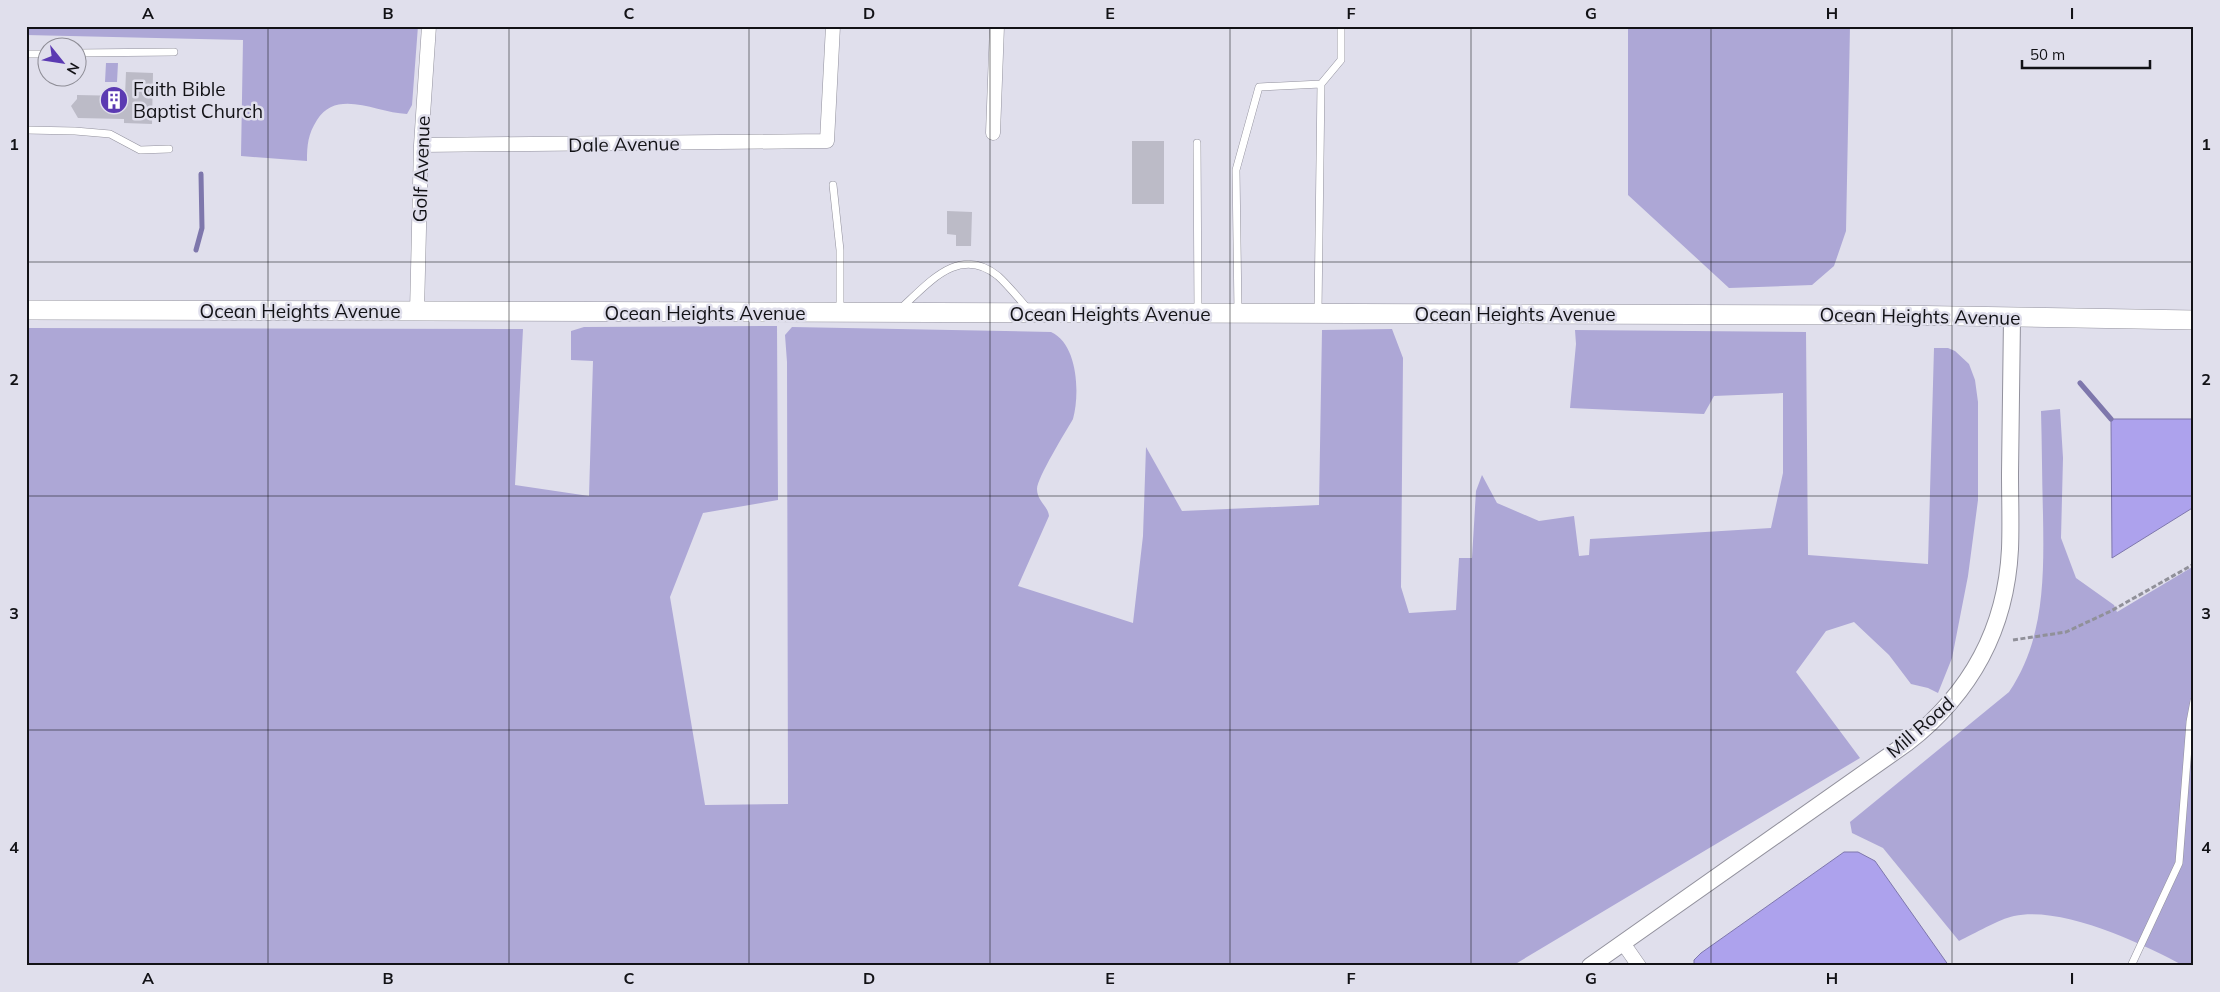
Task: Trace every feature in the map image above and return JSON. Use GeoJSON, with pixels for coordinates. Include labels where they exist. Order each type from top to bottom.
{"type":"FeatureCollection","features":[{"type":"Feature","properties":{"kind":"main road","name":"Ocean Heights Avenue"},"geometry":{"type":"LineString","coordinates":[[26,310],[895,314],[1893,315],[2194,320]]}},
{"type":"Feature","properties":{"kind":"street","name":"Golf Avenue"},"geometry":{"type":"LineString","coordinates":[[417,312],[421,145],[429,26]]}},
{"type":"Feature","properties":{"kind":"street","name":"Dale Avenue"},"geometry":{"type":"LineString","coordinates":[[421,145],[827,141],[833,26]]}},
{"type":"Feature","properties":{"kind":"street"},"geometry":{"type":"LineString","coordinates":[[993,133],[997,26]]}},
{"type":"Feature","properties":{"kind":"street","name":"Mill Road"},"geometry":{"type":"LineString","coordinates":[[1600,963],[1623,943],[1906,743],[1922,731],[1959,694],[1996,627],[2004,593],[2010,551],[2012,318]]}},
{"type":"Feature","properties":{"kind":"street"},"geometry":{"type":"LineString","coordinates":[[1623,943],[1639,966]]}},
{"type":"Feature","properties":{"kind":"lane"},"geometry":{"type":"LineString","coordinates":[[1318,314],[1321,84],[1341,60],[1341,26]]}},
{"type":"Feature","properties":{"kind":"lane"},"geometry":{"type":"LineString","coordinates":[[88,53],[174,52]]}},
{"type":"Feature","properties":{"kind":"lane"},"geometry":{"type":"LineString","coordinates":[[1238,314],[1236,170],[1260,87],[1321,84]]}},
{"type":"Feature","properties":{"kind":"lane"},"geometry":{"type":"LineString","coordinates":[[26,130],[110,134],[140,150],[169,150]]}},
{"type":"Feature","properties":{"kind":"lane"},"geometry":{"type":"LineString","coordinates":[[1197,143],[1198,314]]}},
{"type":"Feature","properties":{"kind":"lane"},"geometry":{"type":"LineString","coordinates":[[833,185],[840,250],[840,313]]}},
{"type":"Feature","properties":{"kind":"lane"},"geometry":{"type":"LineString","coordinates":[[895,314],[947,270],[959,264],[970,264],[980,266],[998,276],[1032,314]]}},
{"type":"Feature","properties":{"kind":"lane"},"geometry":{"type":"LineString","coordinates":[[2131,966],[2179,863],[2190,722],[2194,701]]}},
{"type":"Feature","properties":{"kind":"path"},"geometry":{"type":"LineString","coordinates":[[2013,640],[2066,632],[2110,612],[2194,564]]}},
{"type":"Feature","properties":{"kind":"shaded area"},"geometry":{"type":"Polygon","coordinates":[[[26,26],[418,26],[412,105],[407,114],[358,105],[335,105],[325,111],[317,120],[312,130],[308,145],[307,161],[241,156],[243,40],[26,35],[26,26]]]}},
{"type":"Feature","properties":{"kind":"shaded area"},"geometry":{"type":"Polygon","coordinates":[[[1628,26],[1850,26],[1846,231],[1834,266],[1812,285],[1729,288],[1628,195],[1628,26]]]}},
{"type":"Feature","properties":{"kind":"shaded area"},"geometry":{"type":"Polygon","coordinates":[[[106,63],[118,63],[117,82],[105,82],[106,63]]]}},
{"type":"Feature","properties":{"kind":"shaded area"},"geometry":{"type":"Polygon","coordinates":[[[777,326],[778,500],[703,513],[670,597],[705,805],[788,804],[787,362],[785,335],[792,327],[1051,332],[1060,338],[1072,358],[1075,371],[1075,409],[1073,419],[1052,454],[1038,483],[1037,493],[1049,516],[1018,586],[1133,623],[1143,536],[1146,447],[1182,511],[1319,505],[1322,330],[1392,329],[1403,358],[1401,587],[1409,613],[1456,610],[1459,558],[1472,558],[1476,491],[1482,475],[1497,503],[1539,521],[1574,516],[1579,556],[1589,555],[1590,539],[1771,528],[1783,473],[1783,393],[1714,396],[1704,414],[1570,408],[1576,344],[1575,330],[1806,332],[1808,555],[1928,564],[1934,348],[1948,348],[1955,351],[1969,364],[1975,380],[1978,402],[1978,500],[1968,576],[1952,658],[1938,693],[1928,688],[1911,684],[1889,655],[1854,622],[1826,631],[1796,672],[1860,758],[1512,966],[26,966],[26,328],[523,329],[515,485],[589,496],[593,361],[571,360],[571,331],[584,327],[777,326]]]}},
{"type":"Feature","properties":{"kind":"shaded area"},"geometry":{"type":"Polygon","coordinates":[[[2060,409],[2063,458],[2061,538],[2076,578],[2114,605],[2117,612],[2194,566],[2194,966],[2184,966],[2124,937],[2078,921],[2055,916],[2034,914],[2014,916],[1994,923],[1959,941],[1883,848],[1852,833],[1850,822],[2009,692],[2021,672],[2030,651],[2036,629],[2042,584],[2041,411],[2060,409]]]}},
{"type":"Feature","properties":{"kind":"shaded area"},"geometry":{"type":"Polygon","coordinates":[[[2111,419],[2194,419],[2194,507],[2112,558],[2111,419]]]}},
{"type":"Feature","properties":{"kind":"shaded area"},"geometry":{"type":"Polygon","coordinates":[[[1844,852],[1858,852],[1875,861],[1949,966],[1694,966],[1694,960],[1701,953],[1844,852]]]}},
{"type":"Feature","properties":{"kind":"building","name":"Faith Bible Baptist Church"},"geometry":{"type":"Polygon","coordinates":[[[126,72],[153,73],[152,124],[124,123],[124,119],[78,118],[71,106],[77,99],[77,95],[125,96],[126,72]]]}},
{"type":"Feature","properties":{"kind":"building"},"geometry":{"type":"Polygon","coordinates":[[[1132,141],[1164,141],[1164,204],[1132,204],[1132,141]]]}},
{"type":"Feature","properties":{"kind":"building"},"geometry":{"type":"Polygon","coordinates":[[[947,211],[972,212],[971,246],[956,246],[956,235],[947,234],[947,211]]]}},
{"type":"Feature","properties":{"kind":"waterway"},"geometry":{"type":"LineString","coordinates":[[196,250],[202,228],[201,174]]}},
{"type":"Feature","properties":{"kind":"waterway"},"geometry":{"type":"LineString","coordinates":[[2080,383],[2111,419]]}},
{"type":"Feature","properties":{"kind":"place","name":"Faith Bible Baptist Church"},"geometry":{"type":"Point","coordinates":[114,100]}}]}
